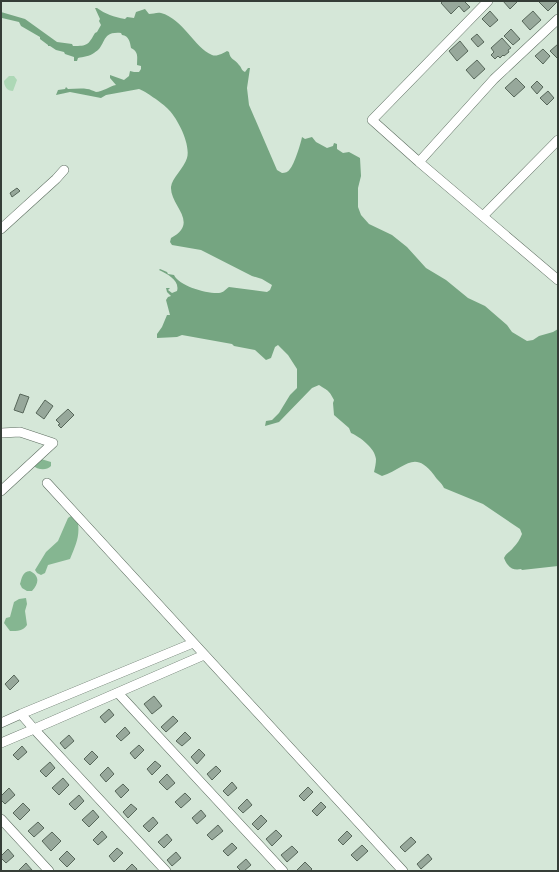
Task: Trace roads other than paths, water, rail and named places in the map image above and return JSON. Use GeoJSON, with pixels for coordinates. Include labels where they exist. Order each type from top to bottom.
{"type":"FeatureCollection","features":[{"type":"Feature","properties":{"kind":"street"},"geometry":{"type":"LineString","coordinates":[[488,1],[372,120],[483,216],[556,274]]}},
{"type":"Feature","properties":{"kind":"street"},"geometry":{"type":"LineString","coordinates":[[419,162],[494,79],[558,19]]}},
{"type":"Feature","properties":{"kind":"street"},"geometry":{"type":"LineString","coordinates":[[483,216],[558,140]]}},
{"type":"Feature","properties":{"kind":"street"},"geometry":{"type":"LineString","coordinates":[[1,229],[64,170]]}},
{"type":"Feature","properties":{"kind":"street"},"geometry":{"type":"LineString","coordinates":[[1,433],[20,432],[53,443],[1,491]]}},
{"type":"Feature","properties":{"kind":"street"},"geometry":{"type":"LineString","coordinates":[[47,483],[403,871]]}},
{"type":"Feature","properties":{"kind":"street"},"geometry":{"type":"LineString","coordinates":[[1,723],[193,643]]}},
{"type":"Feature","properties":{"kind":"street"},"geometry":{"type":"LineString","coordinates":[[1,743],[204,655]]}},
{"type":"Feature","properties":{"kind":"street"},"geometry":{"type":"LineString","coordinates":[[118,693],[283,871]]}},
{"type":"Feature","properties":{"kind":"street"},"geometry":{"type":"LineString","coordinates":[[21,714],[166,871]]}},
{"type":"Feature","properties":{"kind":"street"},"geometry":{"type":"LineString","coordinates":[[1,820],[49,871]]}}]}
